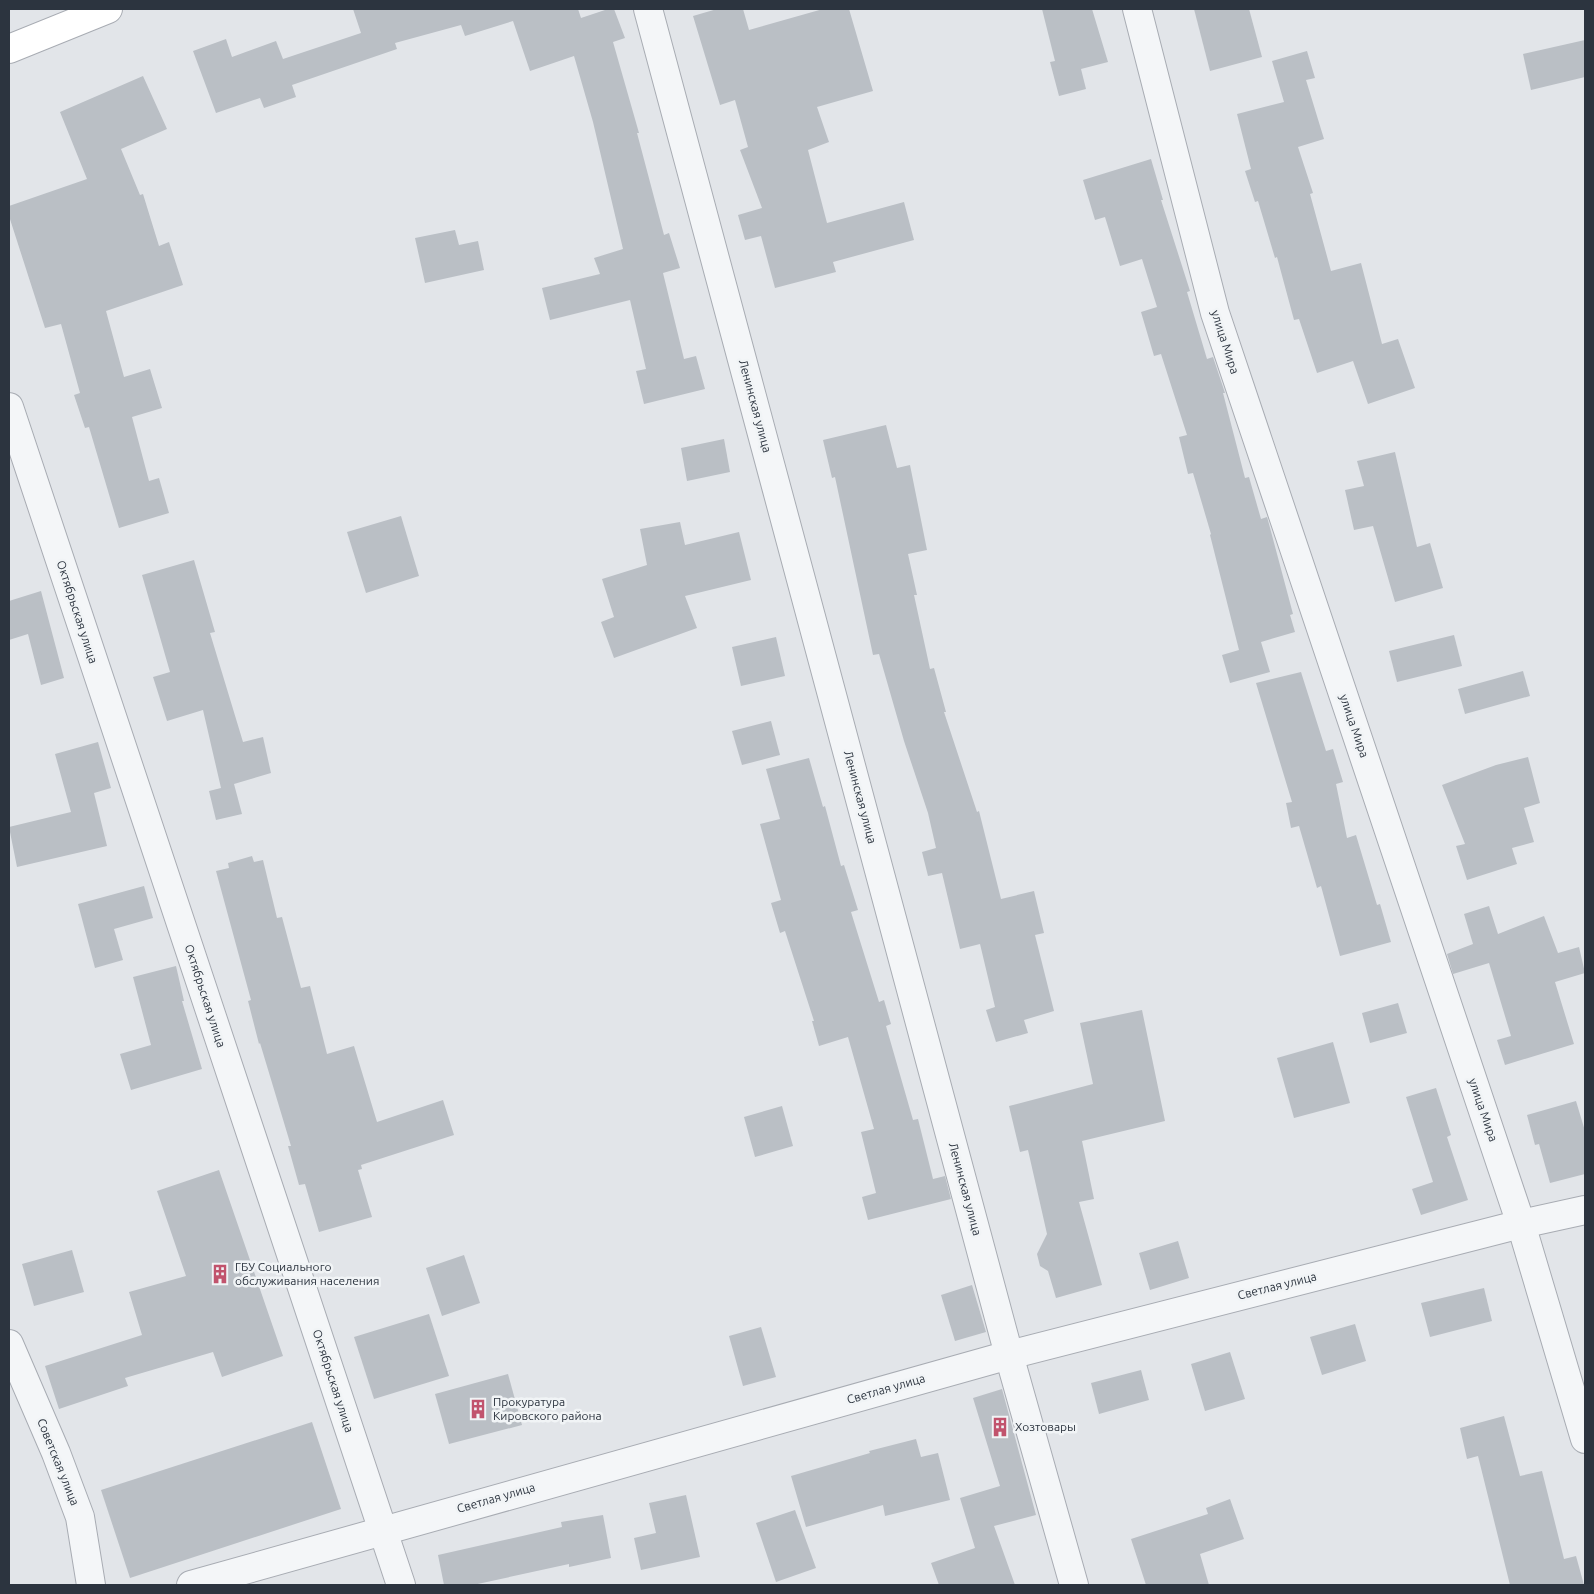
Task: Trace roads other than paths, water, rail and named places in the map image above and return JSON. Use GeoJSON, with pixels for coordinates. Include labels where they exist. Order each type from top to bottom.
{"type":"FeatureCollection","features":[{"type":"Feature","properties":{"kind":"main road"},"geometry":{"type":"LineString","coordinates":[[9,49],[108,9]]}},
{"type":"Feature","properties":{"kind":"street","name":"Ленинская улица"},"geometry":{"type":"LineString","coordinates":[[648,9],[1009,1354],[1074,1585]]}},
{"type":"Feature","properties":{"kind":"street","name":"улица Мира"},"geometry":{"type":"LineString","coordinates":[[1137,9],[1215,313],[1521,1224],[1585,1439]]}},
{"type":"Feature","properties":{"kind":"street","name":"Октябрьская улица"},"geometry":{"type":"LineString","coordinates":[[9,407],[382,1530],[402,1585]]}},
{"type":"Feature","properties":{"kind":"street","name":"Светлая улица"},"geometry":{"type":"LineString","coordinates":[[191,1585],[1009,1354],[1521,1224],[1585,1210]]}},
{"type":"Feature","properties":{"kind":"street","name":"Советская улица"},"geometry":{"type":"LineString","coordinates":[[9,1344],[56,1453],[80,1517],[91,1585]]}},
{"type":"Feature","properties":{"kind":"place","name":"ГБУ Социального обслуживания населения"},"geometry":{"type":"Point","coordinates":[220,1274]}},
{"type":"Feature","properties":{"kind":"place","name":"Прокуратура Кировского района"},"geometry":{"type":"Point","coordinates":[478,1409]}},
{"type":"Feature","properties":{"kind":"place","name":"Хозтовары"},"geometry":{"type":"Point","coordinates":[1000,1427]}}]}
